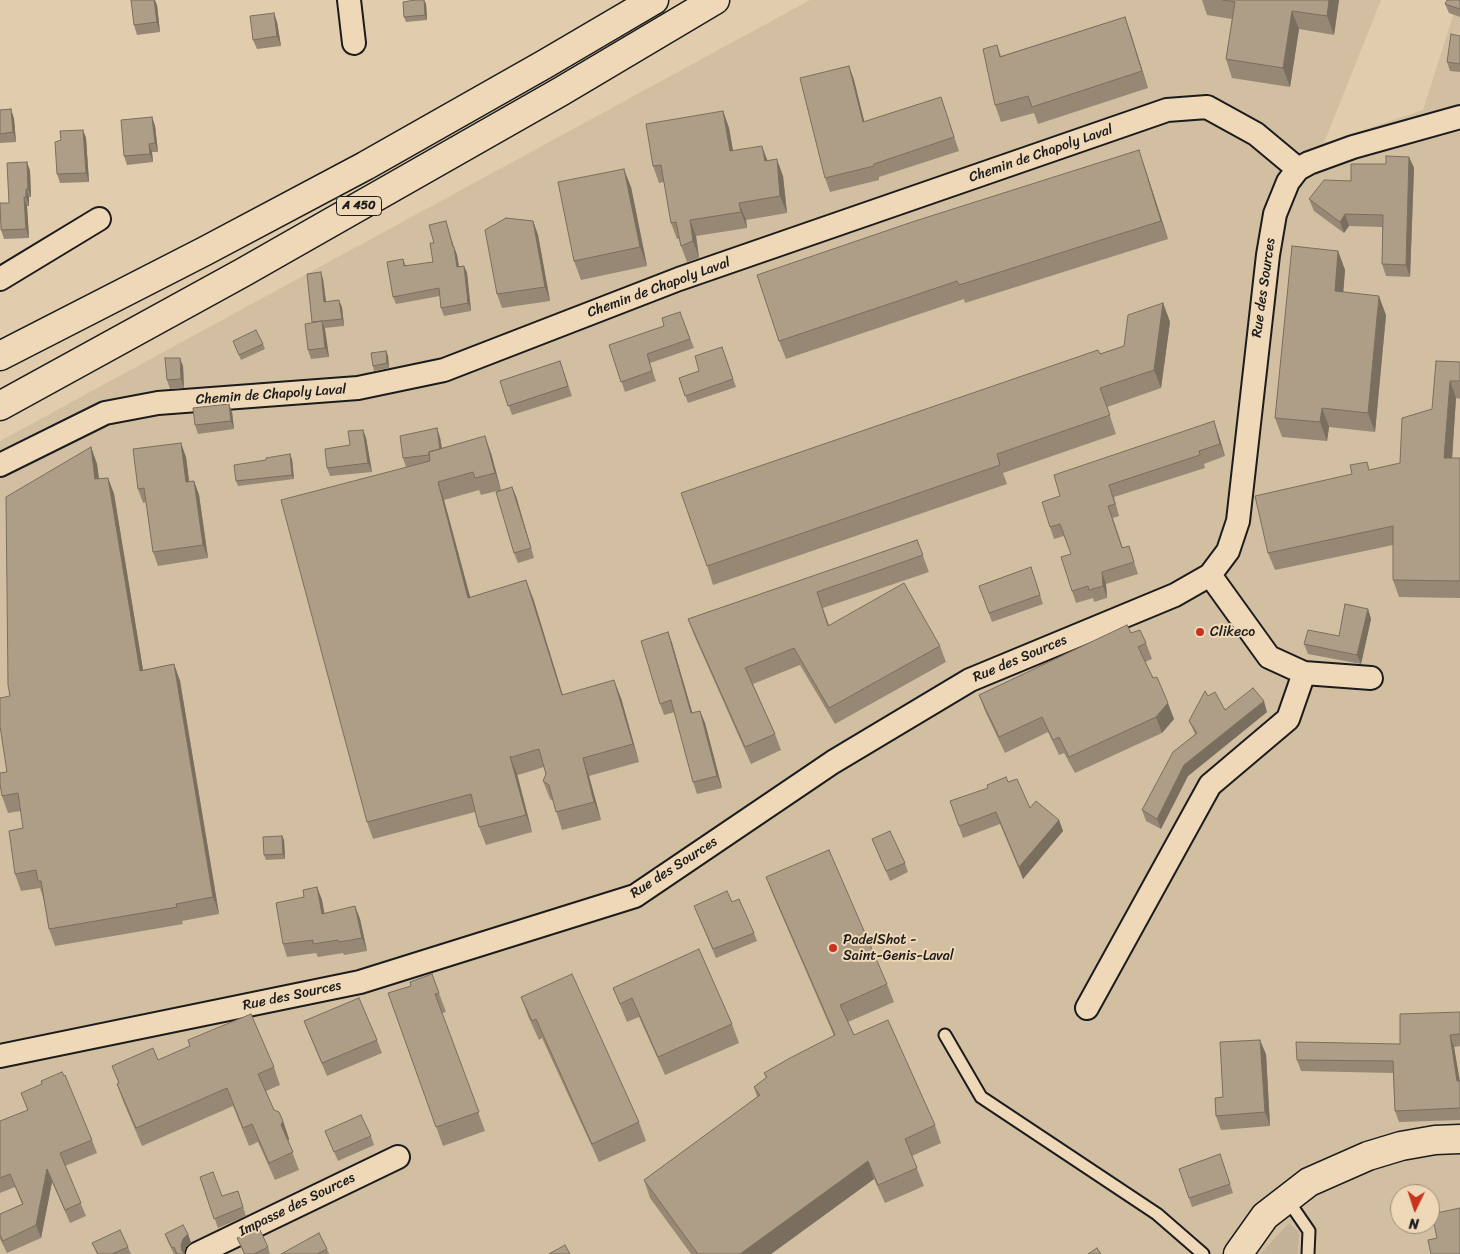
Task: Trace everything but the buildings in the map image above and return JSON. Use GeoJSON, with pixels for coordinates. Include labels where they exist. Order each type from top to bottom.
{"type":"FeatureCollection","features":[{"type":"Feature","properties":{"kind":"main road","name":"A 450"},"geometry":{"type":"LineString","coordinates":[[0,356],[205,252],[365,166],[654,0]]}},
{"type":"Feature","properties":{"kind":"main road","name":"A 450"},"geometry":{"type":"LineString","coordinates":[[0,406],[242,273],[552,97],[715,0]]}},
{"type":"Feature","properties":{"kind":"main road"},"geometry":{"type":"LineString","coordinates":[[1238,1254],[1265,1216],[1309,1182],[1368,1156],[1401,1146],[1435,1140],[1460,1139]]}},
{"type":"Feature","properties":{"kind":"street"},"geometry":{"type":"LineString","coordinates":[[349,0],[354,43]]}},
{"type":"Feature","properties":{"kind":"street","name":"Chemin de Chapoly Laval"},"geometry":{"type":"LineString","coordinates":[[0,466],[105,413],[158,403],[358,388],[444,370],[679,279],[1167,110],[1207,107],[1256,134],[1298,169]]}},
{"type":"Feature","properties":{"kind":"street"},"geometry":{"type":"LineString","coordinates":[[1298,169],[1353,147],[1460,117]]}},
{"type":"Feature","properties":{"kind":"street","name":"Rue des Sources"},"geometry":{"type":"LineString","coordinates":[[0,1056],[360,982],[635,896],[833,762],[970,680],[1175,595],[1210,575],[1228,551],[1238,521],[1269,246],[1275,214],[1288,182],[1298,169]]}},
{"type":"Feature","properties":{"kind":"street"},"geometry":{"type":"LineString","coordinates":[[0,279],[99,219]]}},
{"type":"Feature","properties":{"kind":"street"},"geometry":{"type":"LineString","coordinates":[[1210,575],[1269,657],[1304,673],[1370,678]]}},
{"type":"Feature","properties":{"kind":"street"},"geometry":{"type":"LineString","coordinates":[[1087,1008],[1210,785],[1288,719],[1304,673]]}},
{"type":"Feature","properties":{"kind":"street","name":"Impasse des Sources"},"geometry":{"type":"LineString","coordinates":[[197,1254],[398,1157]]}},
{"type":"Feature","properties":{"kind":"lane"},"geometry":{"type":"LineString","coordinates":[[945,1035],[981,1097],[1157,1214],[1202,1254]]}},
{"type":"Feature","properties":{"kind":"lane"},"geometry":{"type":"LineString","coordinates":[[1287,1200],[1309,1231],[1308,1254]]}},
{"type":"Feature","properties":{"kind":"shaded area"},"geometry":{"type":"Polygon","coordinates":[[[810,0],[1381,0],[1324,143],[1423,110],[1458,0],[1460,0],[1460,1254],[1298,1254],[1299,1232],[1289,1223],[1260,1254],[0,1254],[0,441],[810,0]]]}},
{"type":"Feature","properties":{"kind":"shaded area"},"geometry":{"type":"Polygon","coordinates":[[[1289,1223],[1299,1232],[1298,1254],[1260,1254],[1289,1223]]]}},
{"type":"Feature","properties":{"kind":"place","name":"Clikeco"},"geometry":{"type":"Point","coordinates":[1200,632]}},
{"type":"Feature","properties":{"kind":"place","name":"PadelShot - Saint-Genis-Laval"},"geometry":{"type":"Point","coordinates":[833,948]}}]}
